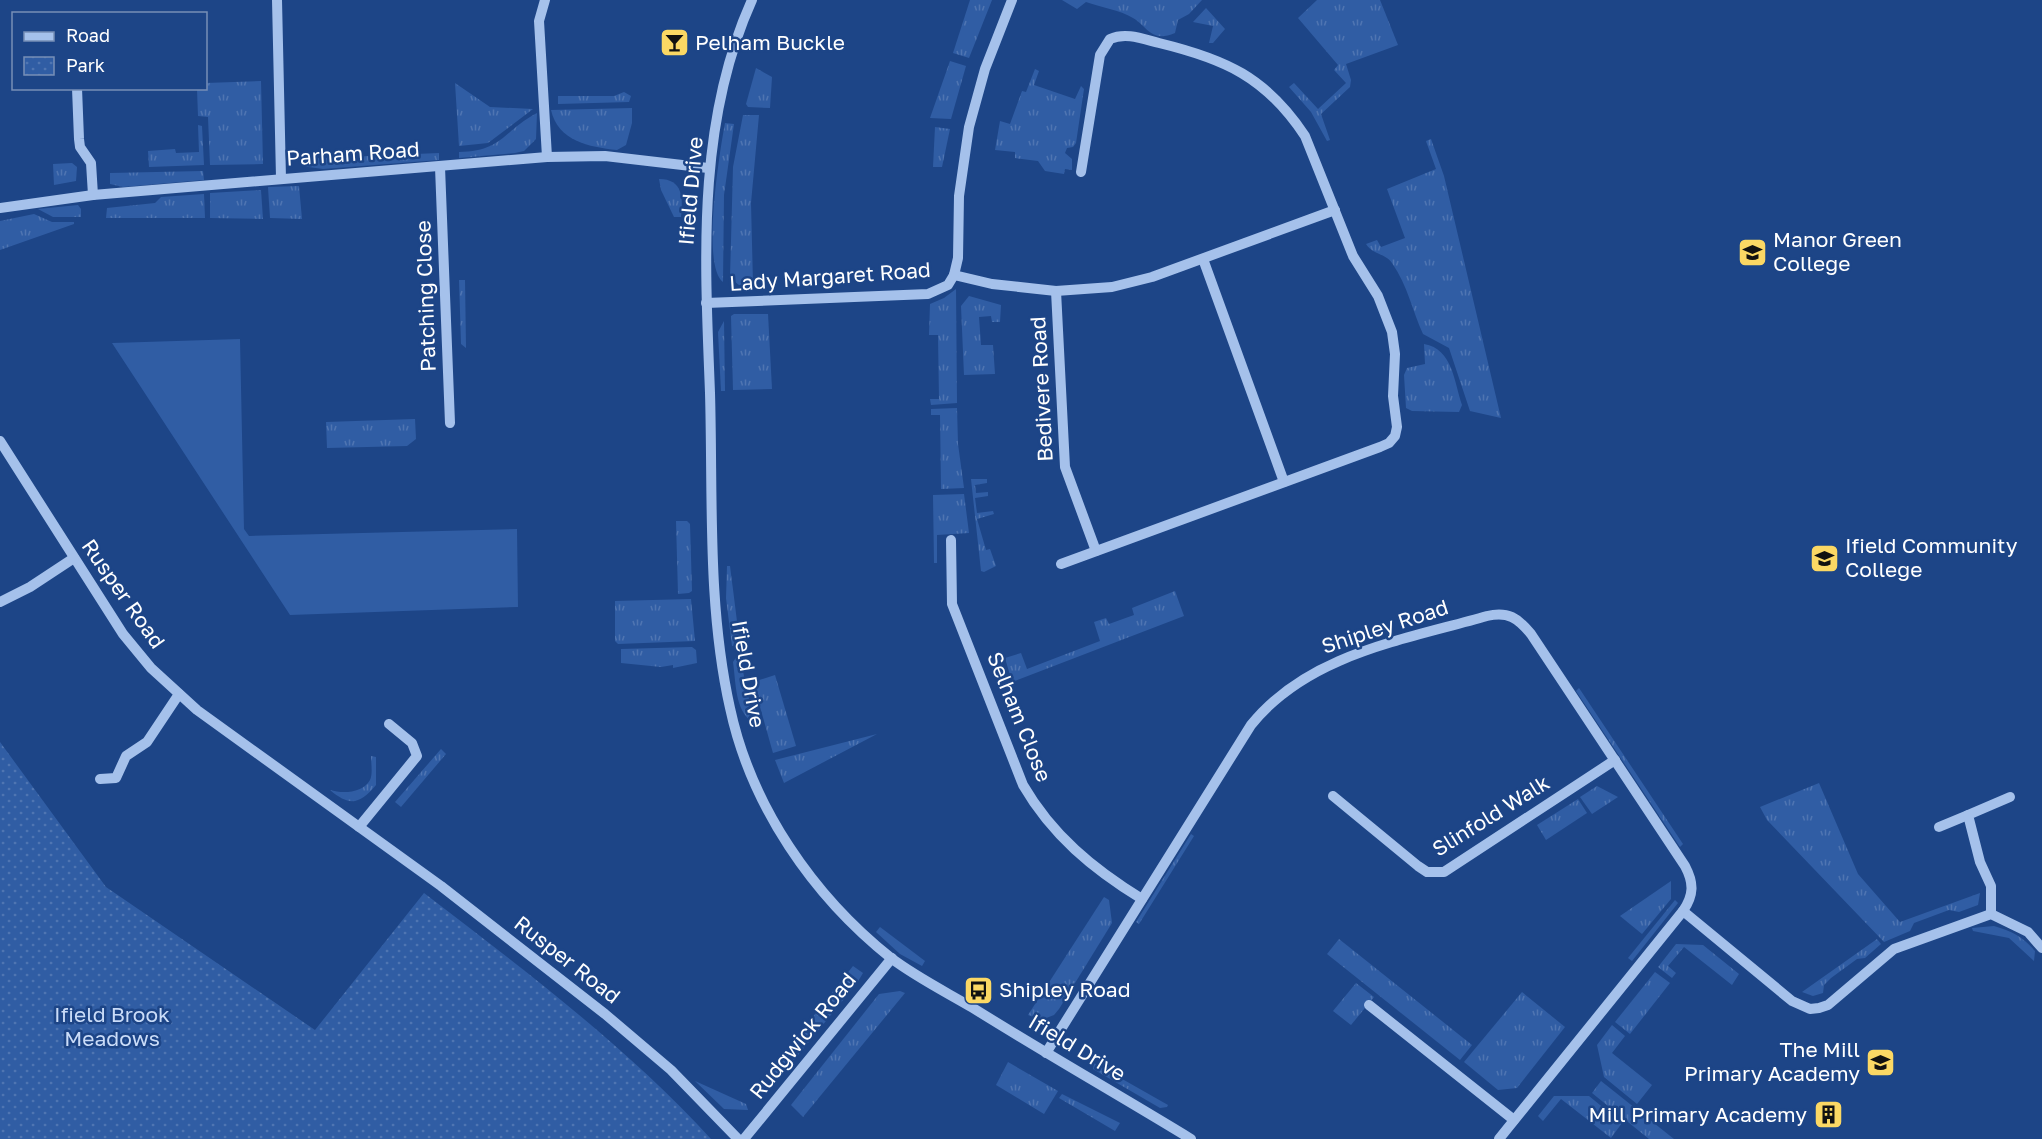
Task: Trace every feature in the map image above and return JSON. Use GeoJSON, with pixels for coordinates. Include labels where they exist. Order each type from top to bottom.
{"type":"FeatureCollection","features":[{"type":"Feature","properties":{"kind":"street"},"geometry":{"type":"LineString","coordinates":[[277,0],[281,178]]}},
{"type":"Feature","properties":{"kind":"street"},"geometry":{"type":"LineString","coordinates":[[545,0],[539,21],[547,158]]}},
{"type":"Feature","properties":{"kind":"street","name":"Ifield Drive"},"geometry":{"type":"LineString","coordinates":[[752,0],[732,55],[708,168],[705,247],[714,563],[720,642],[730,711],[761,796],[796,856],[834,904],[892,958],[1191,1139]]}},
{"type":"Feature","properties":{"kind":"street","name":"Lady Margaret Road"},"geometry":{"type":"LineString","coordinates":[[706,303],[928,294],[948,285],[954,275],[958,258],[959,196],[969,127],[985,69],[1012,0]]}},
{"type":"Feature","properties":{"kind":"street"},"geometry":{"type":"LineString","coordinates":[[1060,564],[1389,443],[1395,436],[1397,427],[1393,396],[1395,354],[1392,332],[1378,296],[1353,256],[1305,136],[1295,120],[1264,89],[1221,60],[1198,52],[1128,35],[1110,39],[1100,55],[1081,172]]}},
{"type":"Feature","properties":{"kind":"street"},"geometry":{"type":"LineString","coordinates":[[77,90],[78,139],[80,147],[91,163],[93,195]]}},
{"type":"Feature","properties":{"kind":"street","name":"Parham Road"},"geometry":{"type":"LineString","coordinates":[[0,208],[93,195],[547,158],[605,156],[708,168]]}},
{"type":"Feature","properties":{"kind":"street","name":"Patching Close"},"geometry":{"type":"LineString","coordinates":[[440,167],[450,423]]}},
{"type":"Feature","properties":{"kind":"street","name":"Bedivere Road"},"geometry":{"type":"LineString","coordinates":[[954,275],[992,284],[1056,291],[1090,290],[1132,284],[1335,210]]}},
{"type":"Feature","properties":{"kind":"street"},"geometry":{"type":"LineString","coordinates":[[1203,259],[1284,482]]}},
{"type":"Feature","properties":{"kind":"street","name":"Bedivere Road"},"geometry":{"type":"LineString","coordinates":[[1056,291],[1065,467],[1096,551]]}},
{"type":"Feature","properties":{"kind":"street","name":"Rusper Road"},"geometry":{"type":"LineString","coordinates":[[0,441],[123,634],[152,669],[218,727],[441,886],[604,1014],[671,1070],[738,1139]]}},
{"type":"Feature","properties":{"kind":"street","name":"Selham Close"},"geometry":{"type":"LineString","coordinates":[[951,540],[952,604],[1023,785],[1039,810],[1065,842],[1100,873],[1142,899]]}},
{"type":"Feature","properties":{"kind":"street"},"geometry":{"type":"LineString","coordinates":[[0,602],[30,587],[74,558]]}},
{"type":"Feature","properties":{"kind":"street","name":"Shipley Road"},"geometry":{"type":"LineString","coordinates":[[1046,1053],[1251,725],[1284,691],[1340,660],[1476,619],[1507,614],[1523,624],[1615,760],[1690,875],[1692,892],[1683,911],[1499,1139]]}},
{"type":"Feature","properties":{"kind":"street"},"geometry":{"type":"LineString","coordinates":[[100,779],[116,778],[126,756],[147,742],[179,694]]}},
{"type":"Feature","properties":{"kind":"street"},"geometry":{"type":"LineString","coordinates":[[359,827],[417,756],[412,743],[389,724]]}},
{"type":"Feature","properties":{"kind":"street","name":"Slinfold Walk"},"geometry":{"type":"LineString","coordinates":[[1333,796],[1418,866],[1436,874],[1444,872],[1615,760]]}},
{"type":"Feature","properties":{"kind":"street"},"geometry":{"type":"LineString","coordinates":[[1939,827],[2010,797]]}},
{"type":"Feature","properties":{"kind":"street"},"geometry":{"type":"LineString","coordinates":[[1968,815],[1980,862],[1991,886],[1991,914]]}},
{"type":"Feature","properties":{"kind":"street"},"geometry":{"type":"LineString","coordinates":[[1683,911],[1792,1001],[1810,1009],[1828,1005],[1894,949],[1991,914],[2028,932],[2042,948]]}},
{"type":"Feature","properties":{"kind":"street","name":"Rudgwick Road"},"geometry":{"type":"LineString","coordinates":[[744,1139],[892,958]]}},
{"type":"Feature","properties":{"kind":"street"},"geometry":{"type":"LineString","coordinates":[[1369,1005],[1514,1120]]}},
{"type":"Feature","properties":{"kind":"green space"},"geometry":{"type":"Polygon","coordinates":[[[970,0],[992,0],[969,58],[953,53],[970,0]]]}},
{"type":"Feature","properties":{"kind":"green space"},"geometry":{"type":"Polygon","coordinates":[[[1062,0],[1202,0],[1189,14],[1178,20],[1175,33],[1160,36],[1151,33],[1133,18],[1122,13],[1086,2],[1077,9],[1062,0]]]}},
{"type":"Feature","properties":{"kind":"green space"},"geometry":{"type":"Polygon","coordinates":[[[1317,0],[1380,0],[1398,45],[1346,64],[1351,80],[1350,87],[1321,114],[1330,140],[1327,141],[1311,112],[1289,87],[1294,83],[1318,109],[1346,83],[1334,70],[1338,65],[1298,18],[1317,0]]]}},
{"type":"Feature","properties":{"kind":"green space"},"geometry":{"type":"Polygon","coordinates":[[[1206,8],[1225,29],[1213,43],[1209,43],[1213,26],[1193,22],[1206,8]]]}},
{"type":"Feature","properties":{"kind":"green space"},"geometry":{"type":"Polygon","coordinates":[[[950,61],[966,66],[951,119],[930,118],[950,61]]]}},
{"type":"Feature","properties":{"kind":"green space"},"geometry":{"type":"Polygon","coordinates":[[[756,68],[772,77],[770,108],[748,107],[746,104],[756,68]]]}},
{"type":"Feature","properties":{"kind":"green space"},"geometry":{"type":"Polygon","coordinates":[[[1035,69],[1039,71],[1034,85],[1075,99],[1081,86],[1084,89],[1076,143],[1073,147],[1067,148],[1065,153],[1072,159],[1072,170],[1065,169],[1064,174],[1045,171],[1038,161],[1015,158],[1015,152],[995,150],[1000,121],[1010,124],[1022,91],[1026,92],[1035,69]]]}},
{"type":"Feature","properties":{"kind":"green space"},"geometry":{"type":"Polygon","coordinates":[[[261,81],[263,164],[210,165],[208,117],[198,116],[197,90],[207,90],[207,83],[261,81]]]}},
{"type":"Feature","properties":{"kind":"green space"},"geometry":{"type":"Polygon","coordinates":[[[455,83],[490,107],[533,109],[488,143],[459,146],[455,83]]]}},
{"type":"Feature","properties":{"kind":"green space"},"geometry":{"type":"Polygon","coordinates":[[[624,92],[631,96],[629,102],[558,104],[558,96],[614,96],[624,92]]]}},
{"type":"Feature","properties":{"kind":"green space"},"geometry":{"type":"Polygon","coordinates":[[[632,108],[632,123],[626,145],[617,150],[596,147],[576,140],[560,129],[551,110],[632,108]]]}},
{"type":"Feature","properties":{"kind":"green space"},"geometry":{"type":"Polygon","coordinates":[[[537,113],[536,139],[524,151],[459,158],[459,152],[473,151],[494,144],[537,113]]]}},
{"type":"Feature","properties":{"kind":"green space"},"geometry":{"type":"Polygon","coordinates":[[[743,115],[759,115],[751,203],[753,284],[739,285],[730,278],[733,167],[743,115]]]}},
{"type":"Feature","properties":{"kind":"green space"},"geometry":{"type":"Polygon","coordinates":[[[725,123],[734,124],[724,195],[723,282],[717,272],[713,254],[713,232],[716,181],[725,123]]]}},
{"type":"Feature","properties":{"kind":"green space"},"geometry":{"type":"Polygon","coordinates":[[[198,125],[202,126],[204,165],[149,167],[148,151],[175,149],[176,153],[199,152],[198,125]]]}},
{"type":"Feature","properties":{"kind":"green space"},"geometry":{"type":"Polygon","coordinates":[[[935,127],[950,129],[942,167],[933,167],[935,127]]]}},
{"type":"Feature","properties":{"kind":"green space"},"geometry":{"type":"Polygon","coordinates":[[[1431,139],[1444,176],[1501,418],[1470,411],[1449,348],[1423,334],[1406,289],[1392,263],[1366,244],[1377,240],[1381,247],[1405,238],[1387,189],[1436,169],[1426,141],[1431,139]]]}},
{"type":"Feature","properties":{"kind":"green space"},"geometry":{"type":"Polygon","coordinates":[[[439,153],[439,160],[323,169],[301,166],[300,159],[439,153]]]}},
{"type":"Feature","properties":{"kind":"green space"},"geometry":{"type":"Polygon","coordinates":[[[72,163],[77,167],[76,181],[54,185],[53,164],[72,163]]]}},
{"type":"Feature","properties":{"kind":"green space"},"geometry":{"type":"Polygon","coordinates":[[[203,171],[204,180],[123,187],[110,184],[110,173],[203,171]]]}},
{"type":"Feature","properties":{"kind":"green space"},"geometry":{"type":"Polygon","coordinates":[[[659,179],[673,182],[680,191],[681,217],[674,217],[661,190],[659,179]]]}},
{"type":"Feature","properties":{"kind":"green space"},"geometry":{"type":"Polygon","coordinates":[[[299,186],[302,219],[270,218],[268,187],[299,186]]]}},
{"type":"Feature","properties":{"kind":"green space"},"geometry":{"type":"Polygon","coordinates":[[[261,190],[263,219],[210,218],[210,193],[261,190]]]}},
{"type":"Feature","properties":{"kind":"green space"},"geometry":{"type":"Polygon","coordinates":[[[204,194],[205,218],[106,218],[107,208],[155,203],[161,197],[204,194]]]}},
{"type":"Feature","properties":{"kind":"green space"},"geometry":{"type":"Polygon","coordinates":[[[78,205],[81,209],[81,217],[53,217],[38,209],[78,205]]]}},
{"type":"Feature","properties":{"kind":"green space"},"geometry":{"type":"Polygon","coordinates":[[[34,214],[52,222],[74,222],[74,224],[0,250],[0,221],[34,214]]]}},
{"type":"Feature","properties":{"kind":"green space"},"geometry":{"type":"Polygon","coordinates":[[[459,280],[465,280],[466,348],[461,344],[459,280]]]}},
{"type":"Feature","properties":{"kind":"green space"},"geometry":{"type":"Polygon","coordinates":[[[956,289],[957,403],[931,405],[930,399],[939,399],[938,335],[929,335],[930,304],[956,289]]]}},
{"type":"Feature","properties":{"kind":"green space"},"geometry":{"type":"Polygon","coordinates":[[[969,296],[1001,305],[1000,322],[992,322],[991,316],[979,317],[981,345],[993,345],[995,374],[964,375],[961,306],[969,296]]]}},
{"type":"Feature","properties":{"kind":"green space"},"geometry":{"type":"Polygon","coordinates":[[[734,314],[768,314],[772,389],[733,390],[731,316],[734,314]]]}},
{"type":"Feature","properties":{"kind":"green space"},"geometry":{"type":"Polygon","coordinates":[[[724,321],[725,391],[721,391],[718,332],[724,321]]]}},
{"type":"Feature","properties":{"kind":"green space"},"geometry":{"type":"Polygon","coordinates":[[[240,339],[244,529],[249,536],[517,529],[518,607],[290,615],[112,343],[240,339]]]}},
{"type":"Feature","properties":{"kind":"green space"},"geometry":{"type":"Polygon","coordinates":[[[1424,344],[1434,347],[1447,359],[1462,405],[1459,412],[1412,411],[1406,408],[1404,375],[1407,368],[1425,364],[1424,344]]]}},
{"type":"Feature","properties":{"kind":"green space"},"geometry":{"type":"Polygon","coordinates":[[[957,408],[958,444],[964,488],[941,489],[940,415],[931,415],[931,409],[957,408]]]}},
{"type":"Feature","properties":{"kind":"green space"},"geometry":{"type":"Polygon","coordinates":[[[415,419],[416,439],[407,446],[327,448],[326,422],[415,419]]]}},
{"type":"Feature","properties":{"kind":"green space"},"geometry":{"type":"Polygon","coordinates":[[[971,479],[987,479],[987,483],[975,485],[976,493],[988,492],[988,496],[975,498],[977,513],[993,511],[994,514],[977,519],[986,550],[990,549],[996,566],[984,572],[981,571],[971,479]]]}},
{"type":"Feature","properties":{"kind":"green space"},"geometry":{"type":"Polygon","coordinates":[[[964,494],[969,533],[937,535],[937,563],[934,563],[933,495],[964,494]]]}},
{"type":"Feature","properties":{"kind":"green space"},"geometry":{"type":"Polygon","coordinates":[[[676,521],[687,521],[690,524],[692,591],[689,593],[678,594],[676,521]]]}},
{"type":"Feature","properties":{"kind":"green space"},"geometry":{"type":"Polygon","coordinates":[[[727,566],[730,566],[740,645],[732,646],[726,598],[727,566]]]}},
{"type":"Feature","properties":{"kind":"green space"},"geometry":{"type":"Polygon","coordinates":[[[1175,591],[1184,616],[1012,682],[1005,658],[1021,653],[1027,669],[1100,641],[1094,622],[1106,618],[1109,624],[1134,615],[1132,608],[1175,591]]]}},
{"type":"Feature","properties":{"kind":"green space"},"geometry":{"type":"Polygon","coordinates":[[[691,599],[695,641],[618,644],[615,641],[615,601],[691,599]]]}},
{"type":"Feature","properties":{"kind":"green space"},"geometry":{"type":"Polygon","coordinates":[[[692,647],[696,650],[697,663],[673,668],[673,665],[661,667],[621,663],[621,649],[692,647]]]}},
{"type":"Feature","properties":{"kind":"green space"},"geometry":{"type":"Polygon","coordinates":[[[739,653],[754,722],[742,711],[737,695],[733,662],[739,653]]]}},
{"type":"Feature","properties":{"kind":"green space"},"geometry":{"type":"Polygon","coordinates":[[[775,675],[796,746],[773,753],[753,682],[775,675]]]}},
{"type":"Feature","properties":{"kind":"green space"},"geometry":{"type":"Polygon","coordinates":[[[1579,688],[1683,844],[1680,847],[1576,691],[1579,688]]]}},
{"type":"Feature","properties":{"kind":"green space"},"geometry":{"type":"Polygon","coordinates":[[[877,734],[784,783],[775,760],[877,734]]]}},
{"type":"Feature","properties":{"kind":"green space","name":"Ifield Brook Meadows"},"geometry":{"type":"Polygon","coordinates":[[[0,742],[106,887],[315,1030],[424,893],[573,1010],[644,1072],[711,1139],[0,1139],[0,742]]]}},
{"type":"Feature","properties":{"kind":"green space"},"geometry":{"type":"Polygon","coordinates":[[[441,749],[446,754],[401,807],[395,802],[441,749]]]}},
{"type":"Feature","properties":{"kind":"green space"},"geometry":{"type":"Polygon","coordinates":[[[371,756],[376,757],[376,785],[365,796],[349,801],[330,790],[341,792],[363,788],[370,780],[371,756]]]}},
{"type":"Feature","properties":{"kind":"green space"},"geometry":{"type":"Polygon","coordinates":[[[1819,783],[1858,874],[1900,922],[1980,893],[1978,905],[1959,912],[1949,910],[1914,923],[1910,931],[1884,942],[1767,820],[1760,807],[1819,783]]]}},
{"type":"Feature","properties":{"kind":"green space"},"geometry":{"type":"Polygon","coordinates":[[[1597,786],[1618,797],[1592,814],[1580,797],[1597,786]]]}},
{"type":"Feature","properties":{"kind":"green space"},"geometry":{"type":"Polygon","coordinates":[[[1578,799],[1587,813],[1546,840],[1537,825],[1578,799]]]}},
{"type":"Feature","properties":{"kind":"green space"},"geometry":{"type":"Polygon","coordinates":[[[1191,834],[1194,836],[1139,924],[1136,922],[1191,834]]]}},
{"type":"Feature","properties":{"kind":"green space"},"geometry":{"type":"Polygon","coordinates":[[[1671,881],[1671,899],[1642,934],[1620,916],[1671,881]]]}},
{"type":"Feature","properties":{"kind":"green space"},"geometry":{"type":"Polygon","coordinates":[[[1104,897],[1109,900],[1112,923],[1059,1009],[1054,1015],[1041,1020],[1028,1015],[1104,897]]]}},
{"type":"Feature","properties":{"kind":"green space"},"geometry":{"type":"Polygon","coordinates":[[[1675,900],[1678,903],[1632,961],[1628,958],[1675,900]]]}},
{"type":"Feature","properties":{"kind":"green space"},"geometry":{"type":"Polygon","coordinates":[[[1994,926],[2022,938],[2035,951],[2034,961],[2009,938],[1973,931],[1972,928],[1994,926]]]}},
{"type":"Feature","properties":{"kind":"green space"},"geometry":{"type":"Polygon","coordinates":[[[880,927],[925,961],[922,966],[900,954],[876,932],[880,927]]]}},
{"type":"Feature","properties":{"kind":"green space"},"geometry":{"type":"Polygon","coordinates":[[[1339,939],[1472,1045],[1460,1060],[1327,954],[1339,939]]]}},
{"type":"Feature","properties":{"kind":"green space"},"geometry":{"type":"Polygon","coordinates":[[[1877,939],[1881,944],[1865,958],[1857,959],[1831,978],[1824,985],[1823,993],[1813,996],[1802,992],[1877,939]]]}},
{"type":"Feature","properties":{"kind":"green space"},"geometry":{"type":"Polygon","coordinates":[[[1676,944],[1703,945],[1739,974],[1732,985],[1684,947],[1668,966],[1676,973],[1672,978],[1658,967],[1676,944]]]}},
{"type":"Feature","properties":{"kind":"green space"},"geometry":{"type":"Polygon","coordinates":[[[853,966],[863,973],[857,983],[781,1076],[771,1070],[853,966]]]}},
{"type":"Feature","properties":{"kind":"green space"},"geometry":{"type":"Polygon","coordinates":[[[1655,972],[1670,983],[1630,1034],[1615,1022],[1655,972]]]}},
{"type":"Feature","properties":{"kind":"green space"},"geometry":{"type":"Polygon","coordinates":[[[1356,983],[1374,997],[1351,1025],[1333,1011],[1356,983]]]}},
{"type":"Feature","properties":{"kind":"green space"},"geometry":{"type":"Polygon","coordinates":[[[900,991],[905,993],[803,1117],[791,1105],[879,994],[900,991]]]}},
{"type":"Feature","properties":{"kind":"green space"},"geometry":{"type":"Polygon","coordinates":[[[1522,992],[1565,1027],[1517,1088],[1498,1090],[1464,1062],[1522,992]]]}},
{"type":"Feature","properties":{"kind":"green space"},"geometry":{"type":"Polygon","coordinates":[[[1612,1025],[1625,1036],[1612,1053],[1652,1085],[1637,1104],[1604,1077],[1597,1045],[1612,1025]]]}},
{"type":"Feature","properties":{"kind":"green space"},"geometry":{"type":"Polygon","coordinates":[[[1008,1062],[1058,1091],[1044,1114],[996,1085],[1008,1062]]]}},
{"type":"Feature","properties":{"kind":"green space"},"geometry":{"type":"Polygon","coordinates":[[[1094,1063],[1168,1105],[1167,1107],[1160,1108],[1093,1069],[1094,1063]]]}},
{"type":"Feature","properties":{"kind":"green space"},"geometry":{"type":"Polygon","coordinates":[[[695,1081],[746,1104],[748,1110],[724,1109],[695,1081]]]}},
{"type":"Feature","properties":{"kind":"green space"},"geometry":{"type":"Polygon","coordinates":[[[1601,1081],[1674,1139],[1649,1139],[1592,1093],[1601,1081]]]}},
{"type":"Feature","properties":{"kind":"green space"},"geometry":{"type":"Polygon","coordinates":[[[1062,1094],[1120,1123],[1115,1131],[1059,1098],[1062,1094]]]}},
{"type":"Feature","properties":{"kind":"green space"},"geometry":{"type":"Polygon","coordinates":[[[1554,1096],[1589,1096],[1622,1123],[1611,1138],[1561,1099],[1543,1121],[1538,1116],[1554,1096]]]}},
{"type":"Feature","properties":{"kind":"place","name":"Pelham Buckle"},"geometry":{"type":"Point","coordinates":[674,43]}},
{"type":"Feature","properties":{"kind":"place","name":"Manor Green College"},"geometry":{"type":"Point","coordinates":[1752,252]}},
{"type":"Feature","properties":{"kind":"place","name":"Ifield Community College"},"geometry":{"type":"Point","coordinates":[1824,558]}},
{"type":"Feature","properties":{"kind":"place","name":"Shipley Road"},"geometry":{"type":"Point","coordinates":[978,990]}},
{"type":"Feature","properties":{"kind":"place","name":"The Mill Primary Academy"},"geometry":{"type":"Point","coordinates":[1881,1062]}},
{"type":"Feature","properties":{"kind":"place","name":"Mill Primary Academy"},"geometry":{"type":"Point","coordinates":[1828,1115]}}]}
